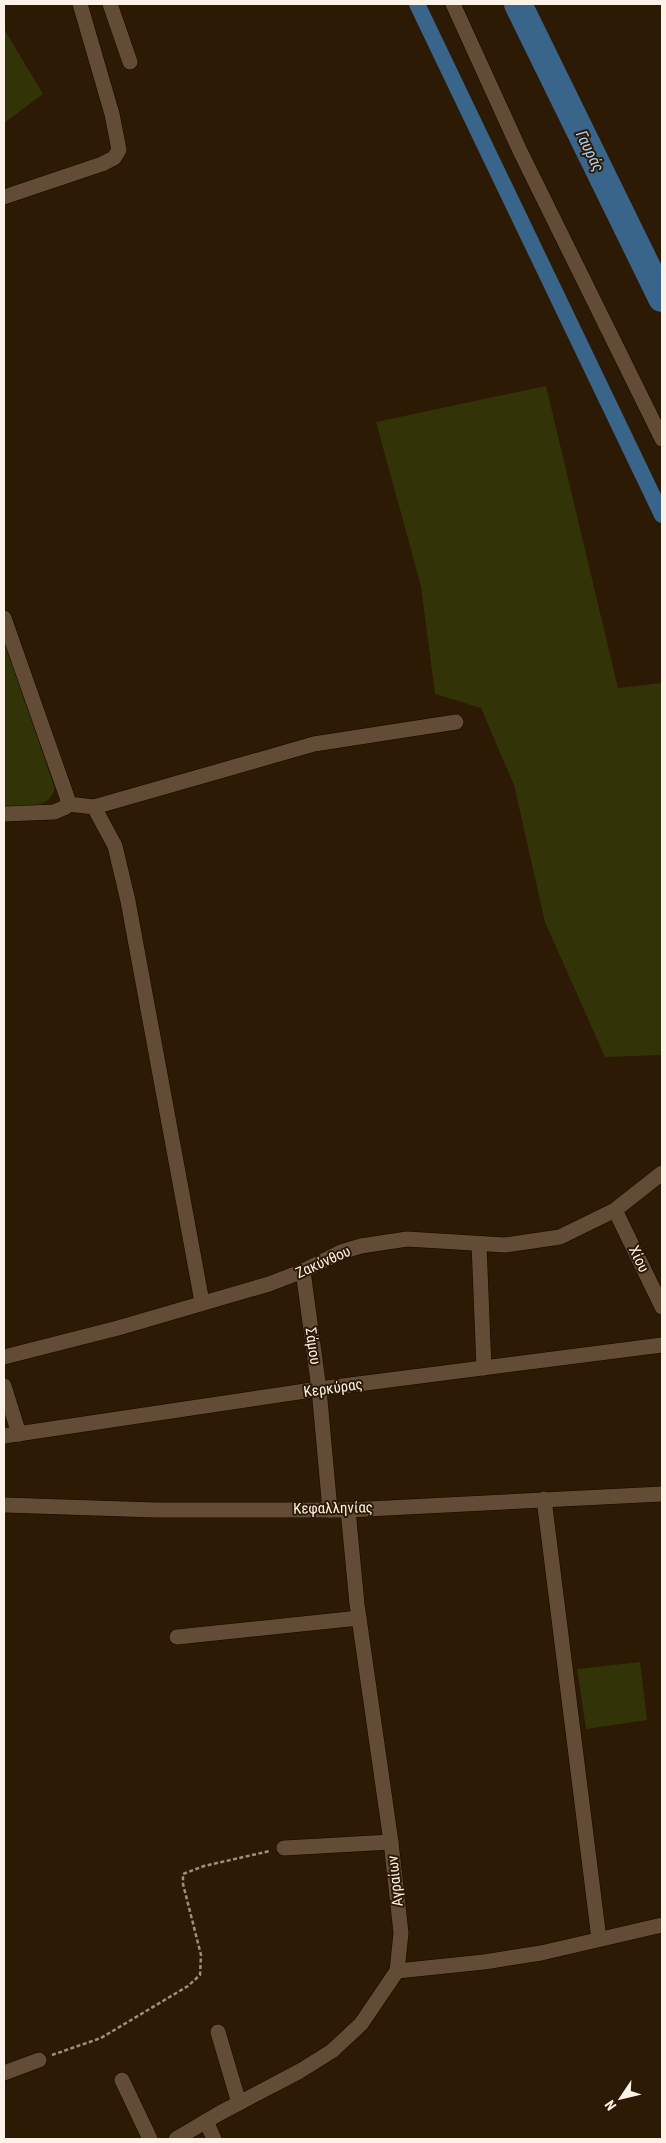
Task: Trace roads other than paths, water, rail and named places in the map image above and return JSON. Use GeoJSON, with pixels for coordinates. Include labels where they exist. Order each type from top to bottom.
{"type":"FeatureCollection","features":[{"type":"Feature","properties":{"kind":"street"},"geometry":{"type":"LineString","coordinates":[[4,197],[102,164],[114,158],[119,150],[112,114],[80,4]]}},
{"type":"Feature","properties":{"kind":"street"},"geometry":{"type":"LineString","coordinates":[[110,4],[130,62]]}},
{"type":"Feature","properties":{"kind":"street"},"geometry":{"type":"LineString","coordinates":[[454,4],[520,151],[662,439]]}},
{"type":"Feature","properties":{"kind":"street"},"geometry":{"type":"LineString","coordinates":[[4,618],[67,794],[68,804]]}},
{"type":"Feature","properties":{"kind":"street"},"geometry":{"type":"LineString","coordinates":[[68,804],[94,807],[314,744],[456,722]]}},
{"type":"Feature","properties":{"kind":"street"},"geometry":{"type":"LineString","coordinates":[[4,814],[54,812],[68,804]]}},
{"type":"Feature","properties":{"kind":"street"},"geometry":{"type":"LineString","coordinates":[[94,807],[115,846],[125,886],[202,1302]]}},
{"type":"Feature","properties":{"kind":"street","name":"Ζακύνθου"},"geometry":{"type":"LineString","coordinates":[[4,1357],[118,1328],[269,1284],[353,1248],[386,1241],[420,1240],[479,1244],[527,1243],[560,1237],[615,1210],[662,1173]]}},
{"type":"Feature","properties":{"kind":"street","name":"Χίου"},"geometry":{"type":"LineString","coordinates":[[615,1210],[656,1276],[662,1307]]}},
{"type":"Feature","properties":{"kind":"street"},"geometry":{"type":"LineString","coordinates":[[479,1244],[484,1368]]}},
{"type":"Feature","properties":{"kind":"street","name":"Σάμου"},"geometry":{"type":"LineString","coordinates":[[303,1271],[319,1390],[330,1510]]}},
{"type":"Feature","properties":{"kind":"street","name":"Κερκύρας"},"geometry":{"type":"LineString","coordinates":[[11,1435],[319,1390],[662,1345]]}},
{"type":"Feature","properties":{"kind":"street"},"geometry":{"type":"LineString","coordinates":[[4,1386],[11,1435]]}},
{"type":"Feature","properties":{"kind":"street","name":"Κεφαλληνίας"},"geometry":{"type":"LineString","coordinates":[[4,1505],[154,1510],[348,1510],[662,1494]]}},
{"type":"Feature","properties":{"kind":"street"},"geometry":{"type":"LineString","coordinates":[[544,1499],[598,1939]]}},
{"type":"Feature","properties":{"kind":"street","name":"Αγραίων"},"geometry":{"type":"LineString","coordinates":[[176,2139],[239,2103],[312,2065],[346,2040],[365,2019],[397,1971],[400,1934],[392,1842],[359,1618],[348,1510]]}},
{"type":"Feature","properties":{"kind":"street"},"geometry":{"type":"LineString","coordinates":[[177,1637],[359,1618]]}},
{"type":"Feature","properties":{"kind":"street"},"geometry":{"type":"LineString","coordinates":[[284,1848],[392,1842]]}},
{"type":"Feature","properties":{"kind":"street"},"geometry":{"type":"LineString","coordinates":[[397,1971],[484,1962],[541,1953],[662,1925]]}},
{"type":"Feature","properties":{"kind":"street"},"geometry":{"type":"LineString","coordinates":[[218,2032],[239,2103]]}},
{"type":"Feature","properties":{"kind":"street"},"geometry":{"type":"LineString","coordinates":[[4,2072],[27,2062],[39,2060]]}},
{"type":"Feature","properties":{"kind":"street"},"geometry":{"type":"LineString","coordinates":[[122,2080],[150,2139]]}},
{"type":"Feature","properties":{"kind":"street"},"geometry":{"type":"LineString","coordinates":[[206,2121],[214,2139]]}},
{"type":"Feature","properties":{"kind":"waterway"},"geometry":{"type":"LineString","coordinates":[[417,4],[662,515]]}},
{"type":"Feature","properties":{"kind":"waterway","name":"Γαυράς"},"geometry":{"type":"LineString","coordinates":[[518,4],[662,298]]}}]}
